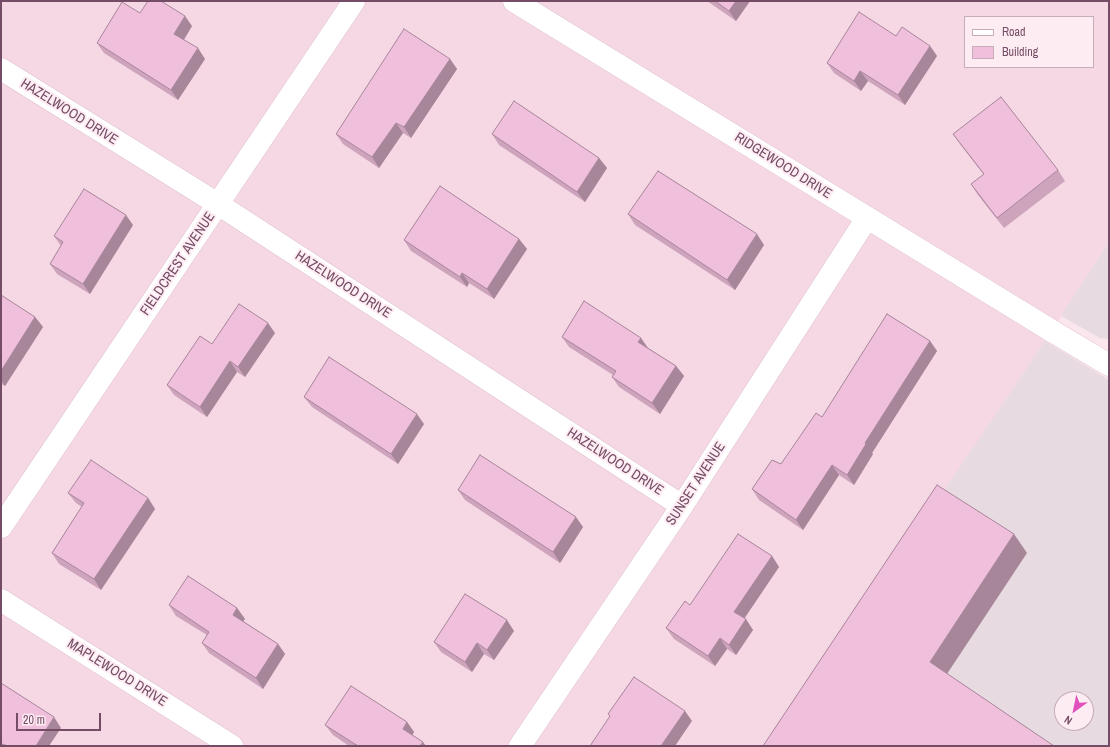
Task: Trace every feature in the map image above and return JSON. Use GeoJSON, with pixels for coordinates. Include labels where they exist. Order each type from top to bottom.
{"type":"FeatureCollection","features":[{"type":"Feature","properties":{"kind":"street","name":"FIELDCREST AVENUE"},"geometry":{"type":"LineString","coordinates":[[1,527],[354,1]]}},
{"type":"Feature","properties":{"kind":"street","name":"RIDGEWOOD DRIVE"},"geometry":{"type":"LineString","coordinates":[[514,1],[867,218],[1109,364]]}},
{"type":"Feature","properties":{"kind":"street","name":"HAZELWOOD DRIVE"},"geometry":{"type":"LineString","coordinates":[[1,69],[218,204],[682,506]]}},
{"type":"Feature","properties":{"kind":"street","name":"SUNSET AVENUE"},"geometry":{"type":"LineString","coordinates":[[520,746],[682,506],[867,218]]}},
{"type":"Feature","properties":{"kind":"street","name":"MAPLEWOOD DRIVE"},"geometry":{"type":"LineString","coordinates":[[1,600],[232,746]]}},
{"type":"Feature","properties":{"kind":"shaded area"},"geometry":{"type":"Polygon","coordinates":[[[1,1],[1109,1],[1109,242],[1052,331],[773,746],[1,746],[1,1]]]}},
{"type":"Feature","properties":{"kind":"shaded area"},"geometry":{"type":"Polygon","coordinates":[[[1109,242],[1109,339],[1100,338],[1061,316],[1109,242]]]}},
{"type":"Feature","properties":{"kind":"shaded area"},"geometry":{"type":"Polygon","coordinates":[[[1045,341],[1109,380],[1109,746],[772,746],[1045,341]]]}},
{"type":"Feature","properties":{"kind":"building"},"geometry":{"type":"Polygon","coordinates":[[[148,1],[161,1],[185,16],[174,34],[198,48],[171,90],[97,43],[122,2],[140,13],[148,1]]]}},
{"type":"Feature","properties":{"kind":"building"},"geometry":{"type":"Polygon","coordinates":[[[715,1],[736,1],[729,11],[715,1]]]}},
{"type":"Feature","properties":{"kind":"building"},"geometry":{"type":"Polygon","coordinates":[[[859,12],[896,36],[902,27],[930,46],[898,95],[860,71],[854,81],[827,63],[859,12]]]}},
{"type":"Feature","properties":{"kind":"building"},"geometry":{"type":"Polygon","coordinates":[[[404,29],[450,59],[404,127],[396,123],[372,157],[336,134],[404,29]]]}},
{"type":"Feature","properties":{"kind":"building"},"geometry":{"type":"Polygon","coordinates":[[[1001,97],[1058,170],[997,218],[971,184],[984,174],[953,134],[1001,97]]]}},
{"type":"Feature","properties":{"kind":"building"},"geometry":{"type":"Polygon","coordinates":[[[514,101],[599,158],[577,192],[492,134],[514,101]]]}},
{"type":"Feature","properties":{"kind":"building"},"geometry":{"type":"Polygon","coordinates":[[[658,171],[757,234],[727,280],[628,214],[658,171]]]}},
{"type":"Feature","properties":{"kind":"building"},"geometry":{"type":"Polygon","coordinates":[[[440,186],[519,239],[487,289],[462,273],[460,277],[404,240],[440,186]]]}},
{"type":"Feature","properties":{"kind":"building"},"geometry":{"type":"Polygon","coordinates":[[[84,189],[126,215],[83,284],[50,264],[63,242],[54,236],[84,189]]]}},
{"type":"Feature","properties":{"kind":"building"},"geometry":{"type":"Polygon","coordinates":[[[1,295],[35,317],[1,371],[1,295]]]}},
{"type":"Feature","properties":{"kind":"building"},"geometry":{"type":"Polygon","coordinates":[[[584,301],[641,338],[638,342],[676,366],[652,403],[612,377],[616,371],[562,337],[584,301]]]}},
{"type":"Feature","properties":{"kind":"building"},"geometry":{"type":"Polygon","coordinates":[[[239,304],[268,323],[238,367],[230,361],[200,407],[167,385],[200,336],[212,344],[239,304]]]}},
{"type":"Feature","properties":{"kind":"building"},"geometry":{"type":"Polygon","coordinates":[[[887,314],[930,341],[865,443],[866,444],[847,475],[832,465],[796,520],[752,489],[772,460],[781,464],[816,413],[822,417],[887,314]]]}},
{"type":"Feature","properties":{"kind":"building"},"geometry":{"type":"Polygon","coordinates":[[[329,357],[417,414],[391,454],[304,397],[329,357]]]}},
{"type":"Feature","properties":{"kind":"building"},"geometry":{"type":"Polygon","coordinates":[[[480,455],[576,517],[553,552],[458,490],[480,455]]]}},
{"type":"Feature","properties":{"kind":"building"},"geometry":{"type":"Polygon","coordinates":[[[91,460],[148,498],[94,579],[52,553],[84,503],[68,493],[91,460]]]}},
{"type":"Feature","properties":{"kind":"building"},"geometry":{"type":"Polygon","coordinates":[[[937,485],[1014,534],[930,662],[1054,746],[763,746],[937,485]]]}},
{"type":"Feature","properties":{"kind":"building"},"geometry":{"type":"Polygon","coordinates":[[[738,534],[772,556],[734,612],[746,619],[729,645],[720,638],[708,656],[666,628],[685,601],[690,605],[738,534]]]}},
{"type":"Feature","properties":{"kind":"building"},"geometry":{"type":"Polygon","coordinates":[[[188,576],[237,608],[233,615],[278,644],[256,678],[202,643],[209,632],[169,605],[188,576]]]}},
{"type":"Feature","properties":{"kind":"building"},"geometry":{"type":"Polygon","coordinates":[[[465,594],[507,620],[487,650],[477,643],[465,662],[434,642],[465,594]]]}},
{"type":"Feature","properties":{"kind":"building"},"geometry":{"type":"Polygon","coordinates":[[[634,677],[685,711],[661,746],[590,746],[610,716],[608,714],[634,677]]]}},
{"type":"Feature","properties":{"kind":"building"},"geometry":{"type":"Polygon","coordinates":[[[1,683],[54,717],[36,746],[7,746],[3,744],[1,746],[1,683]]]}},
{"type":"Feature","properties":{"kind":"building"},"geometry":{"type":"Polygon","coordinates":[[[351,686],[407,722],[403,729],[423,742],[420,746],[358,746],[325,725],[351,686]]]}}]}
